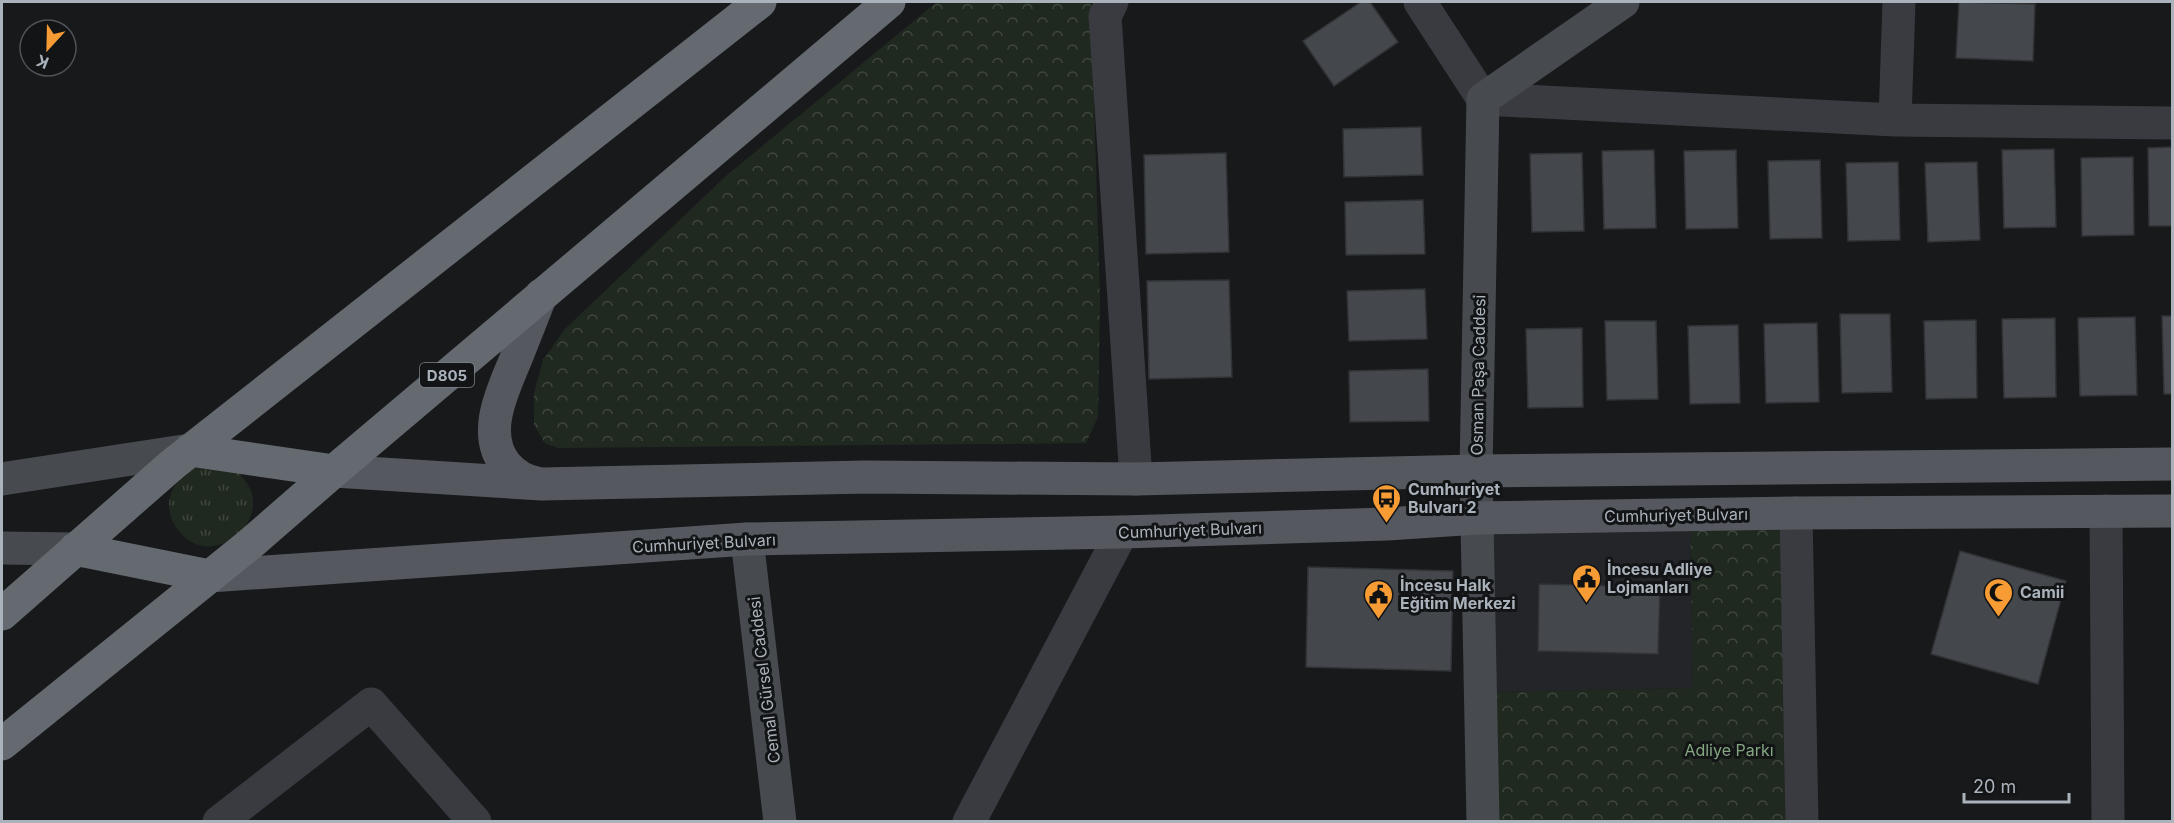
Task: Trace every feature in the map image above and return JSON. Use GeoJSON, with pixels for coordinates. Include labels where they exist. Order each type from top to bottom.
{"type":"FeatureCollection","features":[{"type":"Feature","properties":{"kind":"highway"},"geometry":{"type":"LineString","coordinates":[[2,614],[190,450],[760,2]]}},
{"type":"Feature","properties":{"kind":"highway","name":"D805"},"geometry":{"type":"LineString","coordinates":[[2,744],[250,544],[889,2]]}},
{"type":"Feature","properties":{"kind":"highway"},"geometry":{"type":"LineString","coordinates":[[190,450],[334,471]]}},
{"type":"Feature","properties":{"kind":"highway"},"geometry":{"type":"LineString","coordinates":[[75,549],[209,576]]}},
{"type":"Feature","properties":{"kind":"main road"},"geometry":{"type":"LineString","coordinates":[[1483,99],[1623,2]]}},
{"type":"Feature","properties":{"kind":"main road","name":"Osman Paşa Caddesi"},"geometry":{"type":"LineString","coordinates":[[1483,99],[1476,471],[1483,822]]}},
{"type":"Feature","properties":{"kind":"main road"},"geometry":{"type":"LineString","coordinates":[[541,296],[499,400],[495,422],[496,444],[502,459],[512,472],[525,481],[542,484]]}},
{"type":"Feature","properties":{"kind":"main road"},"geometry":{"type":"LineString","coordinates":[[2,479],[190,450]]}},
{"type":"Feature","properties":{"kind":"main road"},"geometry":{"type":"LineString","coordinates":[[334,471],[542,484],[866,477],[1136,479],[1476,471],[2172,464]]}},
{"type":"Feature","properties":{"kind":"main road","name":"Cumhuriyet Bulvarı"},"geometry":{"type":"LineString","coordinates":[[209,576],[747,539],[1122,532],[1387,524],[1478,518],[2172,511]]}},
{"type":"Feature","properties":{"kind":"main road","name":"Cemal Gürsel Caddesi"},"geometry":{"type":"LineString","coordinates":[[747,539],[780,822]]}},
{"type":"Feature","properties":{"kind":"main road"},"geometry":{"type":"LineString","coordinates":[[2,548],[75,549]]}},
{"type":"Feature","properties":{"kind":"street"},"geometry":{"type":"LineString","coordinates":[[1112,2],[1105,16],[1136,479]]}},
{"type":"Feature","properties":{"kind":"street"},"geometry":{"type":"LineString","coordinates":[[1420,2],[1483,99],[1895,120],[2172,123]]}},
{"type":"Feature","properties":{"kind":"street"},"geometry":{"type":"LineString","coordinates":[[1895,120],[1899,2]]}},
{"type":"Feature","properties":{"kind":"street"},"geometry":{"type":"LineString","coordinates":[[2106,511],[2108,822]]}},
{"type":"Feature","properties":{"kind":"street"},"geometry":{"type":"LineString","coordinates":[[1796,513],[1802,822]]}},
{"type":"Feature","properties":{"kind":"street"},"geometry":{"type":"LineString","coordinates":[[969,822],[1122,532]]}},
{"type":"Feature","properties":{"kind":"street"},"geometry":{"type":"LineString","coordinates":[[219,822],[371,704],[475,822]]}},
{"type":"Feature","properties":{"kind":"shaded area","name":"İncesu Adliye Lojmanları"},"geometry":{"type":"Polygon","coordinates":[[[1690,514],[1693,688],[1481,692],[1478,518],[1690,514]]]}},
{"type":"Feature","properties":{"kind":"green space"},"geometry":{"type":"Polygon","coordinates":[[[937,2],[1091,2],[1100,299],[1098,417],[1086,443],[558,448],[545,443],[534,425],[534,393],[543,360],[565,329],[726,176],[937,2]]]}},
{"type":"Feature","properties":{"kind":"green space"},"geometry":{"type":"Polygon","coordinates":[[[193,466],[232,468],[244,480],[252,496],[253,509],[248,522],[227,542],[214,546],[200,545],[184,537],[172,520],[169,501],[173,488],[193,466]]]}},
{"type":"Feature","properties":{"kind":"green space","name":"Adliye Parkı"},"geometry":{"type":"Polygon","coordinates":[[[1796,513],[1802,821],[1483,821],[1481,692],[1693,688],[1690,514],[1796,513]]]}},
{"type":"Feature","properties":{"kind":"building"},"geometry":{"type":"Polygon","coordinates":[[[1361,2],[1370,2],[1398,42],[1334,86],[1303,41],[1361,2]]]}},
{"type":"Feature","properties":{"kind":"building"},"geometry":{"type":"Polygon","coordinates":[[[1959,2],[2035,4],[2033,61],[1956,58],[1959,2]]]}},
{"type":"Feature","properties":{"kind":"building"},"geometry":{"type":"Polygon","coordinates":[[[1421,127],[1423,175],[1344,177],[1343,129],[1421,127]]]}},
{"type":"Feature","properties":{"kind":"building"},"geometry":{"type":"Polygon","coordinates":[[[2172,147],[2172,226],[2149,226],[2148,148],[2172,147]]]}},
{"type":"Feature","properties":{"kind":"building"},"geometry":{"type":"Polygon","coordinates":[[[2054,149],[2056,227],[2004,228],[2002,150],[2054,149]]]}},
{"type":"Feature","properties":{"kind":"building"},"geometry":{"type":"Polygon","coordinates":[[[1654,150],[1656,228],[1604,229],[1602,151],[1654,150]]]}},
{"type":"Feature","properties":{"kind":"building"},"geometry":{"type":"Polygon","coordinates":[[[1736,150],[1738,228],[1686,229],[1684,151],[1736,150]]]}},
{"type":"Feature","properties":{"kind":"building"},"geometry":{"type":"Polygon","coordinates":[[[1226,153],[1229,252],[1146,254],[1144,155],[1226,153]]]}},
{"type":"Feature","properties":{"kind":"building"},"geometry":{"type":"Polygon","coordinates":[[[1582,153],[1584,231],[1532,232],[1530,154],[1582,153]]]}},
{"type":"Feature","properties":{"kind":"building"},"geometry":{"type":"Polygon","coordinates":[[[2133,157],[2134,235],[2082,236],[2081,158],[2133,157]]]}},
{"type":"Feature","properties":{"kind":"building"},"geometry":{"type":"Polygon","coordinates":[[[1820,160],[1822,238],[1770,239],[1768,161],[1820,160]]]}},
{"type":"Feature","properties":{"kind":"building"},"geometry":{"type":"Polygon","coordinates":[[[1898,162],[1900,240],[1848,241],[1846,163],[1898,162]]]}},
{"type":"Feature","properties":{"kind":"building"},"geometry":{"type":"Polygon","coordinates":[[[1977,162],[1980,240],[1928,242],[1925,163],[1977,162]]]}},
{"type":"Feature","properties":{"kind":"building"},"geometry":{"type":"Polygon","coordinates":[[[1423,200],[1425,254],[1346,255],[1345,202],[1423,200]]]}},
{"type":"Feature","properties":{"kind":"building"},"geometry":{"type":"Polygon","coordinates":[[[1229,280],[1232,377],[1149,379],[1147,281],[1229,280]]]}},
{"type":"Feature","properties":{"kind":"building"},"geometry":{"type":"Polygon","coordinates":[[[1425,289],[1427,339],[1349,341],[1347,291],[1425,289]]]}},
{"type":"Feature","properties":{"kind":"building"},"geometry":{"type":"Polygon","coordinates":[[[1840,314],[1890,314],[1892,392],[1842,393],[1840,314]]]}},
{"type":"Feature","properties":{"kind":"building"},"geometry":{"type":"Polygon","coordinates":[[[2162,316],[2172,316],[2172,394],[2164,394],[2162,316]]]}},
{"type":"Feature","properties":{"kind":"building"},"geometry":{"type":"Polygon","coordinates":[[[2135,317],[2137,395],[2080,396],[2078,318],[2135,317]]]}},
{"type":"Feature","properties":{"kind":"building"},"geometry":{"type":"Polygon","coordinates":[[[2055,318],[2056,397],[2004,398],[2002,319],[2055,318]]]}},
{"type":"Feature","properties":{"kind":"building"},"geometry":{"type":"Polygon","coordinates":[[[1976,320],[1977,398],[1926,399],[1924,321],[1976,320]]]}},
{"type":"Feature","properties":{"kind":"building"},"geometry":{"type":"Polygon","coordinates":[[[1605,321],[1656,321],[1658,399],[1607,400],[1605,321]]]}},
{"type":"Feature","properties":{"kind":"building"},"geometry":{"type":"Polygon","coordinates":[[[1817,323],[1819,402],[1766,403],[1764,324],[1817,323]]]}},
{"type":"Feature","properties":{"kind":"building"},"geometry":{"type":"Polygon","coordinates":[[[1738,325],[1740,403],[1690,404],[1688,326],[1738,325]]]}},
{"type":"Feature","properties":{"kind":"building"},"geometry":{"type":"Polygon","coordinates":[[[1582,328],[1583,407],[1528,408],[1526,329],[1582,328]]]}},
{"type":"Feature","properties":{"kind":"building"},"geometry":{"type":"Polygon","coordinates":[[[1428,369],[1429,421],[1350,422],[1349,371],[1428,369]]]}},
{"type":"Feature","properties":{"kind":"building","name":"Camii"},"geometry":{"type":"Polygon","coordinates":[[[1960,551],[2066,581],[2038,684],[1931,654],[1960,551]]]}},
{"type":"Feature","properties":{"kind":"building","name":"İncesu Halk Eğitim Merkezi"},"geometry":{"type":"Polygon","coordinates":[[[1308,567],[1453,571],[1451,671],[1306,667],[1308,567]]]}},
{"type":"Feature","properties":{"kind":"building"},"geometry":{"type":"Polygon","coordinates":[[[1539,584],[1660,587],[1658,654],[1538,651],[1539,584]]]}},
{"type":"Feature","properties":{"kind":"place","name":"Cumhuriyet Bulvarı 2"},"geometry":{"type":"Point","coordinates":[1387,524]}},
{"type":"Feature","properties":{"kind":"place","name":"İncesu Adliye Lojmanları"},"geometry":{"type":"Point","coordinates":[1586,604]}},
{"type":"Feature","properties":{"kind":"place","name":"Camii"},"geometry":{"type":"Point","coordinates":[1999,618]}},
{"type":"Feature","properties":{"kind":"place","name":"İncesu Halk Eğitim Merkezi"},"geometry":{"type":"Point","coordinates":[1379,620]}}]}
